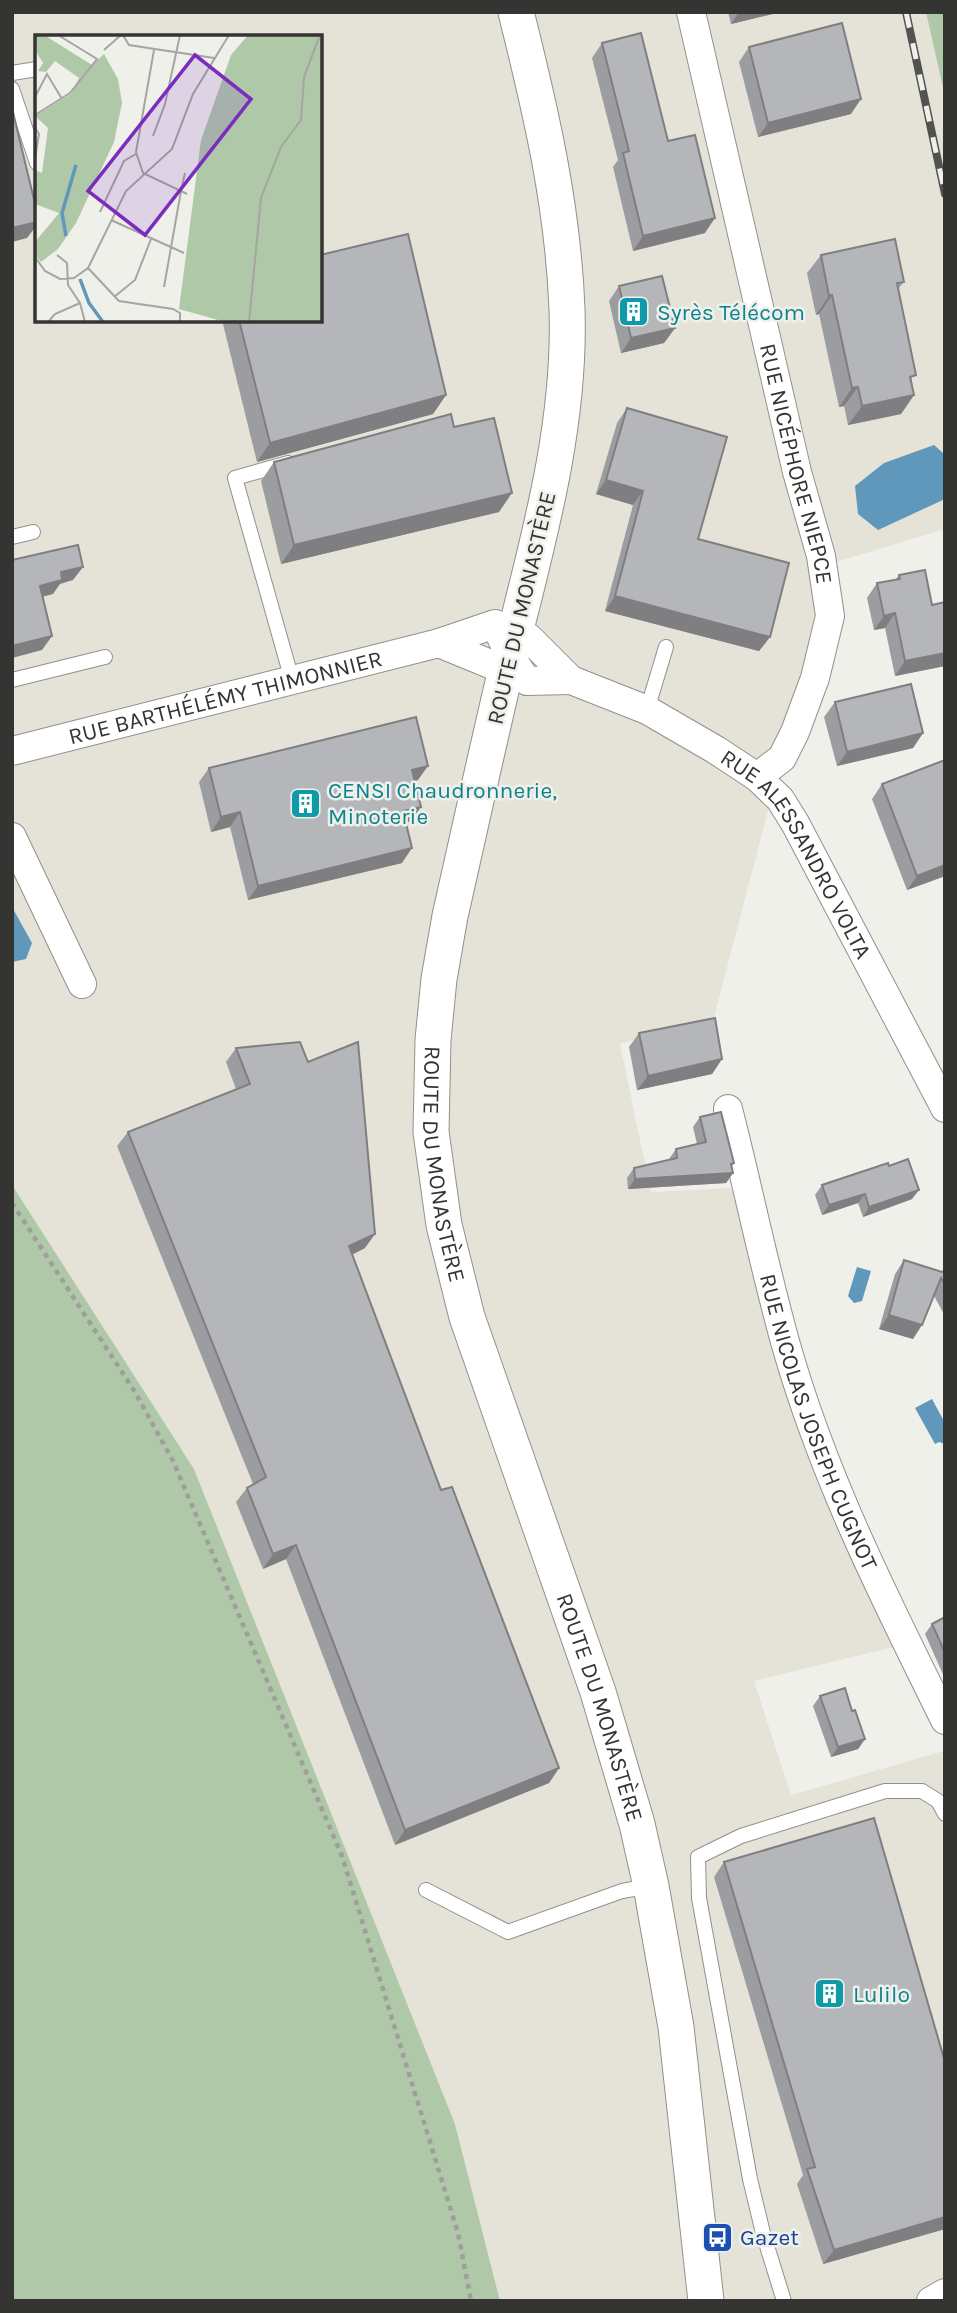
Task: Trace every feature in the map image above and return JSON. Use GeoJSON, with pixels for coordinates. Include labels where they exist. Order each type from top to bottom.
{"type":"FeatureCollection","features":[{"type":"Feature","properties":{"kind":"street","name":"ROUTE DU MONASTÈRE"},"geometry":{"type":"LineString","coordinates":[[516,12],[542,117],[561,222],[567,311],[564,401],[542,524],[450,916],[439,979],[433,1040],[432,1132],[444,1225],[467,1317],[598,1692],[637,1825],[651,1886],[676,2027],[706,2301]]}},
{"type":"Feature","properties":{"kind":"street","name":"RUE NICÉPHORE NIEPCE"},"geometry":{"type":"LineString","coordinates":[[691,12],[797,472],[821,556],[830,616],[815,677],[795,732],[782,758],[757,778]]}},
{"type":"Feature","properties":{"kind":"street","name":"RUE ALESSANDRO VOLTA"},"geometry":{"type":"LineString","coordinates":[[510,656],[529,638],[571,680],[647,710],[716,750],[757,778],[780,799],[945,1108]]}},
{"type":"Feature","properties":{"kind":"street","name":"RUE BARTHÉLÉMY THIMONNIER"},"geometry":{"type":"LineString","coordinates":[[12,751],[439,643],[495,666],[510,656]]}},
{"type":"Feature","properties":{"kind":"street"},"geometry":{"type":"LineString","coordinates":[[12,837],[82,984]]}},
{"type":"Feature","properties":{"kind":"street","name":"RUE NICOLAS JOSEPH CUGNOT"},"geometry":{"type":"LineString","coordinates":[[728,1109],[786,1346],[821,1450],[878,1584],[945,1720]]}},
{"type":"Feature","properties":{"kind":"street"},"geometry":{"type":"LineString","coordinates":[[931,2301],[945,2293]]}},
{"type":"Feature","properties":{"kind":"lane"},"geometry":{"type":"LineString","coordinates":[[12,73],[35,69]]}},
{"type":"Feature","properties":{"kind":"lane"},"geometry":{"type":"LineString","coordinates":[[12,89],[35,157]]}},
{"type":"Feature","properties":{"kind":"lane"},"geometry":{"type":"LineString","coordinates":[[292,680],[235,478],[302,460]]}},
{"type":"Feature","properties":{"kind":"lane"},"geometry":{"type":"LineString","coordinates":[[12,537],[33,532]]}},
{"type":"Feature","properties":{"kind":"lane"},"geometry":{"type":"LineString","coordinates":[[647,710],[666,647]]}},
{"type":"Feature","properties":{"kind":"lane"},"geometry":{"type":"LineString","coordinates":[[12,680],[105,657]]}},
{"type":"Feature","properties":{"kind":"lane"},"geometry":{"type":"LineString","coordinates":[[784,2301],[750,2179],[699,1898],[698,1857],[741,1836],[886,1791],[922,1791],[938,1801],[945,1814]]}},
{"type":"Feature","properties":{"kind":"lane"},"geometry":{"type":"LineString","coordinates":[[426,1890],[508,1932],[622,1891],[651,1886]]}},
{"type":"Feature","properties":{"kind":"path"},"geometry":{"type":"LineString","coordinates":[[12,1203],[135,1392],[173,1461],[342,1856],[458,2233],[471,2301]]}},
{"type":"Feature","properties":{"kind":"shaded area"},"geometry":{"type":"Polygon","coordinates":[[[12,12],[926,12],[945,97],[945,529],[833,563],[714,1017],[620,1044],[651,1192],[731,1188],[893,1647],[754,1681],[791,1795],[944,1751],[945,1753],[945,2301],[500,2301],[455,2124],[194,1469],[12,1185],[12,12]]]}},
{"type":"Feature","properties":{"kind":"green space"},"geometry":{"type":"Polygon","coordinates":[[[926,12],[945,12],[945,97],[926,12]]]}},
{"type":"Feature","properties":{"kind":"green space"},"geometry":{"type":"Polygon","coordinates":[[[12,1185],[194,1469],[455,2124],[500,2301],[12,2301],[12,1185]]]}},
{"type":"Feature","properties":{"kind":"water"},"geometry":{"type":"Polygon","coordinates":[[[934,445],[943,453],[945,461],[945,499],[878,530],[858,514],[855,486],[884,463],[934,445]]]}},
{"type":"Feature","properties":{"kind":"water"},"geometry":{"type":"Polygon","coordinates":[[[12,907],[32,943],[26,959],[12,962],[12,907]]]}},
{"type":"Feature","properties":{"kind":"water"},"geometry":{"type":"Polygon","coordinates":[[[857,1267],[871,1271],[862,1301],[854,1303],[848,1296],[857,1267]]]}},
{"type":"Feature","properties":{"kind":"water"},"geometry":{"type":"Polygon","coordinates":[[[932,1399],[945,1423],[945,1444],[935,1444],[915,1408],[932,1399]]]}},
{"type":"Feature","properties":{"kind":"building"},"geometry":{"type":"Polygon","coordinates":[[[842,23],[861,99],[768,123],[749,47],[842,23]]]}},
{"type":"Feature","properties":{"kind":"building"},"geometry":{"type":"Polygon","coordinates":[[[641,33],[668,141],[695,135],[715,218],[643,236],[623,153],[629,151],[602,43],[641,33]]]}},
{"type":"Feature","properties":{"kind":"building"},"geometry":{"type":"Polygon","coordinates":[[[12,108],[35,204],[35,222],[12,228],[12,108]]]}},
{"type":"Feature","properties":{"kind":"building"},"geometry":{"type":"Polygon","coordinates":[[[408,234],[446,395],[270,443],[240,322],[322,322],[322,255],[408,234]]]}},
{"type":"Feature","properties":{"kind":"building"},"geometry":{"type":"Polygon","coordinates":[[[895,239],[904,282],[897,283],[916,375],[910,377],[914,395],[862,406],[858,387],[852,388],[821,255],[895,239]]]}},
{"type":"Feature","properties":{"kind":"building"},"geometry":{"type":"Polygon","coordinates":[[[662,276],[675,328],[631,338],[619,286],[662,276]]]}},
{"type":"Feature","properties":{"kind":"building"},"geometry":{"type":"Polygon","coordinates":[[[627,408],[727,437],[698,539],[789,563],[770,637],[615,596],[643,491],[606,480],[627,408]]]}},
{"type":"Feature","properties":{"kind":"building"},"geometry":{"type":"Polygon","coordinates":[[[451,414],[454,427],[494,418],[512,493],[294,545],[274,462],[451,414]]]}},
{"type":"Feature","properties":{"kind":"building"},"geometry":{"type":"Polygon","coordinates":[[[78,545],[83,567],[61,572],[62,580],[40,586],[52,636],[12,646],[12,560],[78,545]]]}},
{"type":"Feature","properties":{"kind":"building"},"geometry":{"type":"Polygon","coordinates":[[[925,570],[932,605],[945,602],[945,653],[905,661],[895,613],[884,616],[877,583],[900,579],[899,575],[925,570]]]}},
{"type":"Feature","properties":{"kind":"building"},"geometry":{"type":"Polygon","coordinates":[[[911,684],[923,733],[847,752],[835,702],[911,684]]]}},
{"type":"Feature","properties":{"kind":"building","name":"CENSI Chaudronnerie, Minoterie"},"geometry":{"type":"Polygon","coordinates":[[[416,717],[428,766],[412,770],[421,807],[403,811],[412,848],[258,886],[240,812],[221,817],[209,768],[416,717]]]}},
{"type":"Feature","properties":{"kind":"building"},"geometry":{"type":"Polygon","coordinates":[[[945,760],[945,865],[917,876],[882,784],[945,760]]]}},
{"type":"Feature","properties":{"kind":"building"},"geometry":{"type":"Polygon","coordinates":[[[715,1018],[722,1059],[648,1076],[639,1033],[715,1018]]]}},
{"type":"Feature","properties":{"kind":"building"},"geometry":{"type":"Polygon","coordinates":[[[300,1042],[308,1062],[358,1042],[375,1234],[349,1246],[441,1490],[452,1487],[559,1768],[405,1830],[296,1545],[273,1554],[247,1488],[266,1477],[128,1132],[250,1084],[236,1048],[300,1042]]]}},
{"type":"Feature","properties":{"kind":"building"},"geometry":{"type":"Polygon","coordinates":[[[721,1112],[734,1163],[731,1164],[733,1173],[635,1179],[634,1168],[677,1158],[676,1149],[706,1142],[700,1117],[721,1112]]]}},
{"type":"Feature","properties":{"kind":"building"},"geometry":{"type":"Polygon","coordinates":[[[908,1159],[919,1190],[869,1207],[865,1194],[829,1205],[822,1185],[908,1159]]]}},
{"type":"Feature","properties":{"kind":"building"},"geometry":{"type":"Polygon","coordinates":[[[904,1260],[942,1272],[945,1270],[945,1285],[941,1278],[922,1325],[889,1315],[904,1260]]]}},
{"type":"Feature","properties":{"kind":"building"},"geometry":{"type":"Polygon","coordinates":[[[945,1617],[945,1653],[932,1624],[945,1617]]]}},
{"type":"Feature","properties":{"kind":"building"},"geometry":{"type":"Polygon","coordinates":[[[845,1688],[865,1739],[838,1747],[820,1696],[845,1688]]]}},
{"type":"Feature","properties":{"kind":"building","name":"Lulilo"},"geometry":{"type":"Polygon","coordinates":[[[874,1818],[945,2062],[945,2217],[834,2250],[807,2169],[815,2167],[724,1862],[874,1818]]]}},
{"type":"Feature","properties":{"kind":"railway"},"geometry":{"type":"LineString","coordinates":[[906,12],[945,194]]}},
{"type":"Feature","properties":{"kind":"place","name":"Syrès Télécom"},"geometry":{"type":"Point","coordinates":[634,312]}},
{"type":"Feature","properties":{"kind":"place","name":"CENSI Chaudronnerie, Minoterie"},"geometry":{"type":"Point","coordinates":[305,803]}},
{"type":"Feature","properties":{"kind":"place","name":"Lulilo"},"geometry":{"type":"Point","coordinates":[830,1994]}},
{"type":"Feature","properties":{"kind":"place","name":"Gazet"},"geometry":{"type":"Point","coordinates":[717,2237]}}]}
